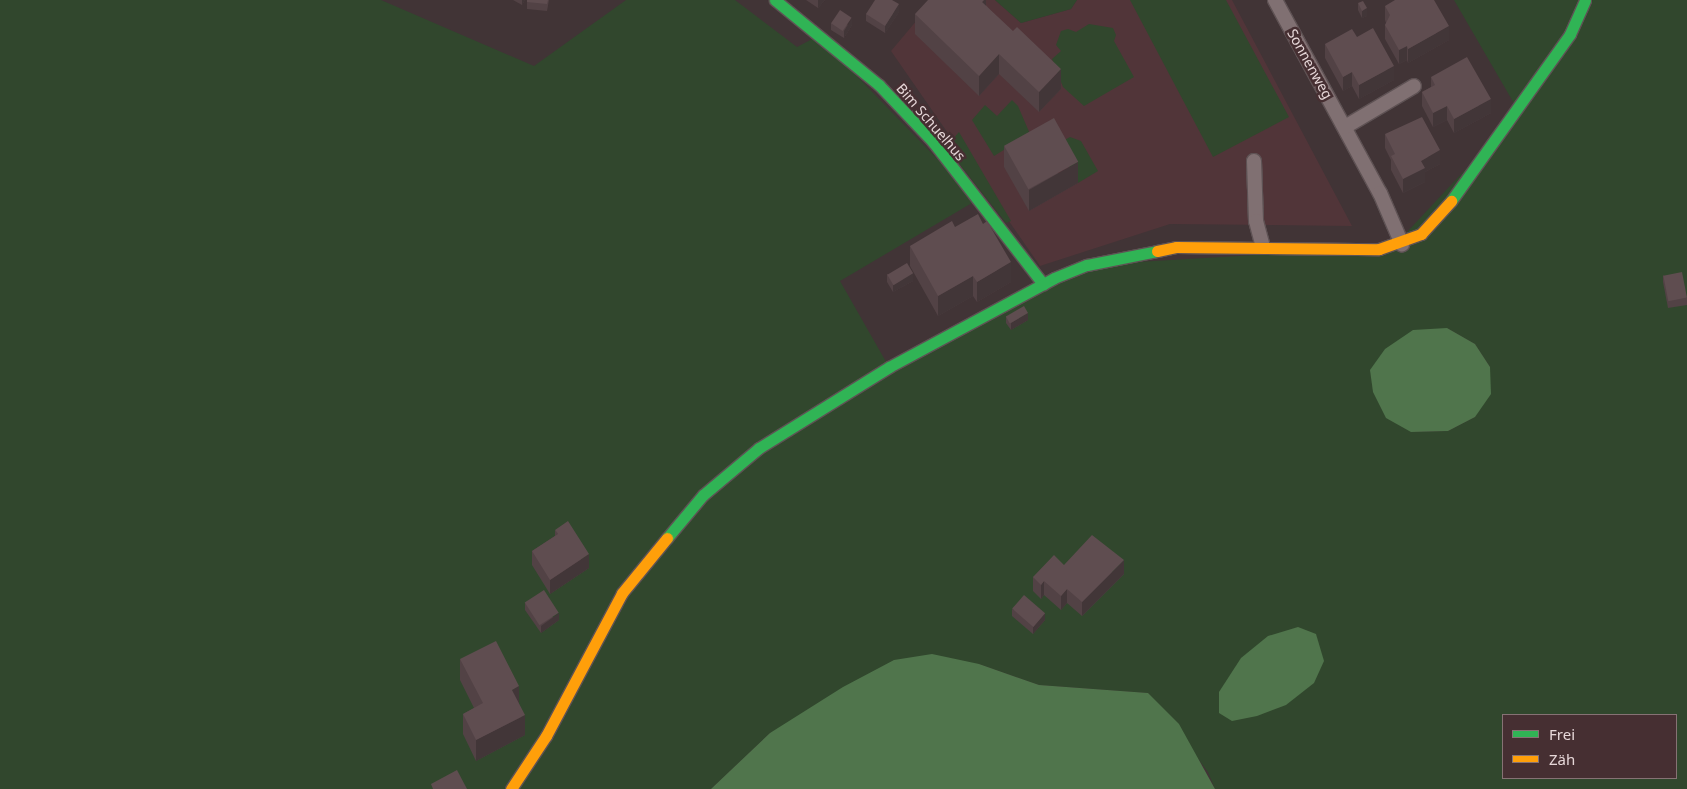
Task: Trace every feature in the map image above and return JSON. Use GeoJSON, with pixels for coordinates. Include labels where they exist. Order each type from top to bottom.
{"type":"FeatureCollection","features":[{"type":"Feature","properties":{"kind":"street","name":"Bim Schuelhus"},"geometry":{"type":"LineString","coordinates":[[775,0],[879,86],[933,142],[1043,284]]}},
{"type":"Feature","properties":{"kind":"street"},"geometry":{"type":"LineString","coordinates":[[511,789],[546,736],[622,594],[702,495],[759,448],[802,419],[889,368],[1043,284],[1087,264],[1142,251],[1176,247],[1379,249],[1402,244],[1420,234],[1465,186],[1570,34],[1585,0]]}},
{"type":"Feature","properties":{"kind":"lane","name":"Sonnenweg"},"geometry":{"type":"LineString","coordinates":[[1276,0],[1392,216],[1402,244]]}},
{"type":"Feature","properties":{"kind":"lane"},"geometry":{"type":"LineString","coordinates":[[1345,127],[1414,86]]}},
{"type":"Feature","properties":{"kind":"lane"},"geometry":{"type":"LineString","coordinates":[[1254,161],[1256,221],[1263,247]]}},
{"type":"Feature","properties":{"kind":"shaded area"},"geometry":{"type":"Polygon","coordinates":[[[934,0],[995,0],[1021,23],[1071,9],[1077,0],[1232,0],[1352,226],[1170,224],[1040,266],[891,51],[934,0]]]}},
{"type":"Feature","properties":{"kind":"green space"},"geometry":{"type":"Polygon","coordinates":[[[0,0],[381,0],[534,66],[626,0],[735,0],[797,47],[818,36],[977,200],[840,281],[889,367],[1087,265],[1393,247],[1519,112],[1454,0],[1687,0],[1687,789],[1215,789],[1208,772],[1148,693],[1039,685],[979,664],[770,733],[711,789],[0,789],[0,0]],[[1447,328],[1411,432],[1448,431],[1475,417],[1490,367],[1475,344],[1447,328]]]}},
{"type":"Feature","properties":{"kind":"green space"},"geometry":{"type":"Polygon","coordinates":[[[995,0],[1077,0],[1071,9],[1021,23],[995,0]]]}},
{"type":"Feature","properties":{"kind":"green space"},"geometry":{"type":"Polygon","coordinates":[[[1130,0],[1226,0],[1289,117],[1213,157],[1130,0]]]}},
{"type":"Feature","properties":{"kind":"green space"},"geometry":{"type":"Polygon","coordinates":[[[1089,24],[1113,28],[1116,35],[1114,41],[1134,77],[1084,106],[1063,87],[1052,59],[1061,51],[1056,45],[1061,31],[1068,29],[1076,32],[1089,24]]]}},
{"type":"Feature","properties":{"kind":"green space"},"geometry":{"type":"Polygon","coordinates":[[[1012,100],[1018,106],[1030,134],[994,156],[972,120],[985,105],[997,116],[1012,100]]]}},
{"type":"Feature","properties":{"kind":"green space"},"geometry":{"type":"Polygon","coordinates":[[[959,132],[1011,221],[1006,223],[946,147],[959,132]]]}},
{"type":"Feature","properties":{"kind":"green space"},"geometry":{"type":"Polygon","coordinates":[[[1070,137],[1081,141],[1098,171],[1078,183],[1057,144],[1070,137]]]}},
{"type":"Feature","properties":{"kind":"green space"},"geometry":{"type":"Polygon","coordinates":[[[1447,328],[1475,344],[1490,367],[1491,394],[1475,417],[1448,431],[1411,432],[1386,418],[1373,392],[1370,370],[1385,349],[1413,330],[1447,328]]]}},
{"type":"Feature","properties":{"kind":"green space"},"geometry":{"type":"Polygon","coordinates":[[[1298,627],[1316,634],[1324,661],[1314,683],[1286,705],[1257,716],[1232,721],[1219,713],[1219,692],[1241,658],[1268,636],[1298,627]]]}},
{"type":"Feature","properties":{"kind":"green space"},"geometry":{"type":"Polygon","coordinates":[[[932,654],[979,664],[1039,685],[1148,693],[1179,724],[1215,789],[711,789],[770,733],[843,687],[894,660],[932,654]]]}},
{"type":"Feature","properties":{"kind":"building"},"geometry":{"type":"Polygon","coordinates":[[[527,0],[548,0],[547,4],[527,2],[527,0]]]}},
{"type":"Feature","properties":{"kind":"building"},"geometry":{"type":"Polygon","coordinates":[[[875,0],[892,0],[899,4],[885,26],[866,14],[875,0]]]}},
{"type":"Feature","properties":{"kind":"building"},"geometry":{"type":"Polygon","coordinates":[[[928,0],[984,0],[982,2],[1013,31],[1017,27],[1061,69],[1039,92],[999,54],[979,76],[915,14],[928,0]]]}},
{"type":"Feature","properties":{"kind":"building"},"geometry":{"type":"Polygon","coordinates":[[[1395,0],[1434,0],[1449,26],[1408,49],[1407,46],[1399,50],[1385,25],[1390,15],[1385,6],[1395,0]]]}},
{"type":"Feature","properties":{"kind":"building"},"geometry":{"type":"Polygon","coordinates":[[[1363,1],[1367,8],[1362,11],[1358,3],[1363,1]]]}},
{"type":"Feature","properties":{"kind":"building"},"geometry":{"type":"Polygon","coordinates":[[[840,10],[852,18],[843,31],[831,23],[840,10]]]}},
{"type":"Feature","properties":{"kind":"building"},"geometry":{"type":"Polygon","coordinates":[[[1373,28],[1394,66],[1359,85],[1352,72],[1343,77],[1325,44],[1352,29],[1357,37],[1373,28]]]}},
{"type":"Feature","properties":{"kind":"building"},"geometry":{"type":"Polygon","coordinates":[[[1467,57],[1491,99],[1454,119],[1447,106],[1433,113],[1422,92],[1435,85],[1431,77],[1467,57]]]}},
{"type":"Feature","properties":{"kind":"building"},"geometry":{"type":"Polygon","coordinates":[[[1422,117],[1440,150],[1421,161],[1425,168],[1403,179],[1391,156],[1395,154],[1385,134],[1422,117]]]}},
{"type":"Feature","properties":{"kind":"building"},"geometry":{"type":"Polygon","coordinates":[[[1054,118],[1078,162],[1028,189],[1004,146],[1054,118]]]}},
{"type":"Feature","properties":{"kind":"building"},"geometry":{"type":"Polygon","coordinates":[[[978,214],[983,224],[987,221],[1011,262],[977,282],[973,276],[938,296],[910,246],[952,221],[955,227],[978,214]]]}},
{"type":"Feature","properties":{"kind":"building"},"geometry":{"type":"Polygon","coordinates":[[[907,263],[913,273],[893,285],[887,275],[907,263]]]}},
{"type":"Feature","properties":{"kind":"building"},"geometry":{"type":"Polygon","coordinates":[[[1682,272],[1687,298],[1668,301],[1663,276],[1682,272]]]}},
{"type":"Feature","properties":{"kind":"building"},"geometry":{"type":"Polygon","coordinates":[[[1024,306],[1028,313],[1010,323],[1006,316],[1024,306]]]}},
{"type":"Feature","properties":{"kind":"building"},"geometry":{"type":"Polygon","coordinates":[[[568,521],[589,554],[550,580],[532,551],[558,534],[555,530],[568,521]]]}},
{"type":"Feature","properties":{"kind":"building"},"geometry":{"type":"Polygon","coordinates":[[[1092,535],[1124,560],[1082,602],[1067,589],[1061,596],[1044,581],[1041,585],[1033,577],[1054,555],[1064,565],[1092,535]]]}},
{"type":"Feature","properties":{"kind":"building"},"geometry":{"type":"Polygon","coordinates":[[[544,590],[559,613],[539,625],[525,603],[544,590]]]}},
{"type":"Feature","properties":{"kind":"building"},"geometry":{"type":"Polygon","coordinates":[[[1024,595],[1045,613],[1033,627],[1012,609],[1024,595]]]}},
{"type":"Feature","properties":{"kind":"building"},"geometry":{"type":"Polygon","coordinates":[[[496,641],[519,686],[512,690],[525,715],[476,740],[463,714],[483,703],[460,659],[496,641]]]}},
{"type":"Feature","properties":{"kind":"building"},"geometry":{"type":"Polygon","coordinates":[[[457,770],[467,789],[433,789],[431,784],[457,770]]]}},
{"type":"Feature","properties":{"kind":"traffic: fast"},"geometry":{"type":"LineString","coordinates":[[775,0],[879,85],[933,142],[1043,284]]}},
{"type":"Feature","properties":{"kind":"traffic: fast"},"geometry":{"type":"LineString","coordinates":[[1451,201],[1570,34],[1585,0]]}},
{"type":"Feature","properties":{"kind":"traffic: fast"},"geometry":{"type":"LineString","coordinates":[[667,538],[703,495],[759,448],[889,367],[1054,278],[1087,265],[1157,251]]}},
{"type":"Feature","properties":{"kind":"traffic: slow"},"geometry":{"type":"LineString","coordinates":[[1157,251],[1176,247],[1379,249],[1421,234],[1451,201]]}},
{"type":"Feature","properties":{"kind":"traffic: slow"},"geometry":{"type":"LineString","coordinates":[[511,789],[546,736],[622,593],[667,538]]}}]}
